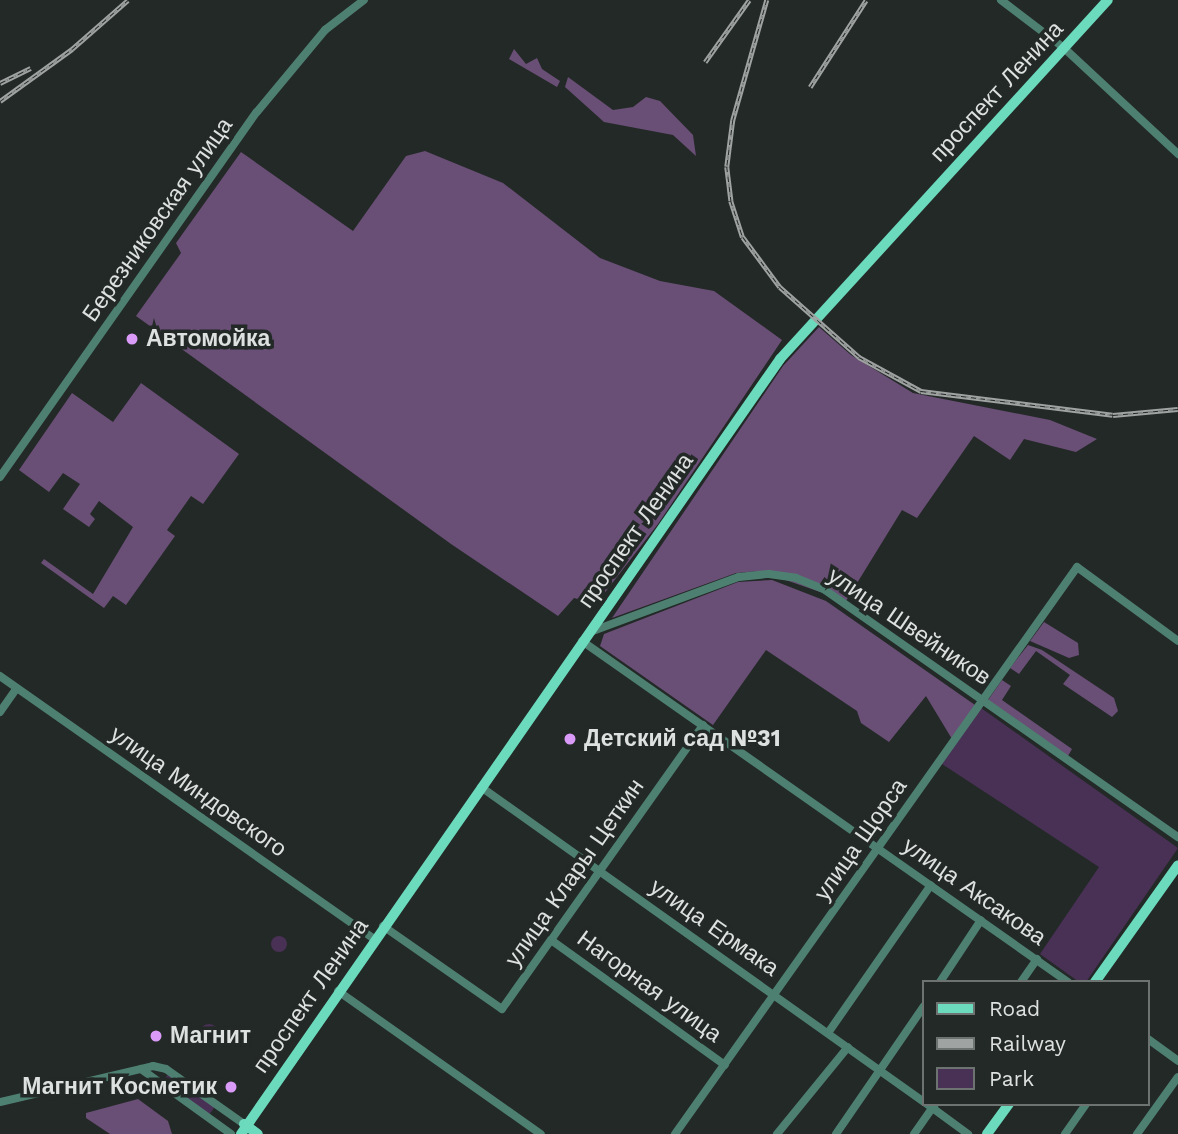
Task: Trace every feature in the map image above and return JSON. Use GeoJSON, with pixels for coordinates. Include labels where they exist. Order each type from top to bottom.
{"type":"FeatureCollection","features":[{"type":"Feature","properties":{"kind":"main road","name":"проспект Ленина"},"geometry":{"type":"LineString","coordinates":[[231,1134],[243,1129],[780,359],[1108,0]]}},
{"type":"Feature","properties":{"kind":"main road"},"geometry":{"type":"LineString","coordinates":[[1097,980],[1178,865]]}},
{"type":"Feature","properties":{"kind":"main road"},"geometry":{"type":"LineString","coordinates":[[987,1134],[1008,1106]]}},
{"type":"Feature","properties":{"kind":"main road"},"geometry":{"type":"LineString","coordinates":[[243,1129],[258,1134]]}},
{"type":"Feature","properties":{"kind":"street","name":"Березниковская улица"},"geometry":{"type":"LineString","coordinates":[[0,477],[263,104],[325,30],[364,0]]}},
{"type":"Feature","properties":{"kind":"street"},"geometry":{"type":"LineString","coordinates":[[1001,0],[1064,48],[1178,154]]}},
{"type":"Feature","properties":{"kind":"street","name":"улица Щорса"},"geometry":{"type":"LineString","coordinates":[[675,1134],[1077,567],[1178,641]]}},
{"type":"Feature","properties":{"kind":"street","name":"улица Швейников"},"geometry":{"type":"LineString","coordinates":[[585,637],[740,577],[769,574],[796,578],[825,590],[1178,837]]}},
{"type":"Feature","properties":{"kind":"street","name":"улица Аксакова"},"geometry":{"type":"LineString","coordinates":[[585,637],[703,725],[1065,980]]}},
{"type":"Feature","properties":{"kind":"street","name":"улица Миндовского"},"geometry":{"type":"LineString","coordinates":[[0,676],[374,939]]}},
{"type":"Feature","properties":{"kind":"street"},"geometry":{"type":"LineString","coordinates":[[0,712],[17,688]]}},
{"type":"Feature","properties":{"kind":"street","name":"улица Клары Цеткин"},"geometry":{"type":"LineString","coordinates":[[383,926],[502,1009],[703,725]]}},
{"type":"Feature","properties":{"kind":"street","name":"улица Ермака"},"geometry":{"type":"LineString","coordinates":[[481,787],[922,1099]]}},
{"type":"Feature","properties":{"kind":"street"},"geometry":{"type":"LineString","coordinates":[[828,1033],[931,885]]}},
{"type":"Feature","properties":{"kind":"street"},"geometry":{"type":"LineString","coordinates":[[941,980],[981,920]]}},
{"type":"Feature","properties":{"kind":"street","name":"Нагорная улица"},"geometry":{"type":"LineString","coordinates":[[551,940],[725,1065]]}},
{"type":"Feature","properties":{"kind":"street"},"geometry":{"type":"LineString","coordinates":[[1022,980],[1037,960]]}},
{"type":"Feature","properties":{"kind":"street"},"geometry":{"type":"LineString","coordinates":[[338,991],[541,1134]]}},
{"type":"Feature","properties":{"kind":"street"},"geometry":{"type":"LineString","coordinates":[[836,1134],[922,1009]]}},
{"type":"Feature","properties":{"kind":"street"},"geometry":{"type":"LineString","coordinates":[[1150,1040],[1178,1061]]}},
{"type":"Feature","properties":{"kind":"street"},"geometry":{"type":"LineString","coordinates":[[777,1134],[848,1047]]}},
{"type":"Feature","properties":{"kind":"street"},"geometry":{"type":"LineString","coordinates":[[141,1069],[231,1134]]}},
{"type":"Feature","properties":{"kind":"street"},"geometry":{"type":"LineString","coordinates":[[1,1103],[141,1069],[166,1069],[243,1129]]}},
{"type":"Feature","properties":{"kind":"street"},"geometry":{"type":"LineString","coordinates":[[1137,1134],[1178,1077]]}},
{"type":"Feature","properties":{"kind":"street"},"geometry":{"type":"LineString","coordinates":[[914,1134],[929,1106]]}},
{"type":"Feature","properties":{"kind":"street","name":"улица Ермака"},"geometry":{"type":"LineString","coordinates":[[931,1106],[968,1134]]}},
{"type":"Feature","properties":{"kind":"street"},"geometry":{"type":"LineString","coordinates":[[1065,1134],[1085,1106]]}},
{"type":"Feature","properties":{"kind":"green space"},"geometry":{"type":"Polygon","coordinates":[[[981,708],[1178,848],[1087,980],[1076,980],[1040,954],[1099,867],[942,764],[981,708]]]}},
{"type":"Feature","properties":{"kind":"green space"},"geometry":{"type":"Polygon","coordinates":[[[276,936],[282,936],[287,944],[285,950],[276,952],[271,947],[271,941],[276,936]]]}},
{"type":"Feature","properties":{"kind":"green space"},"geometry":{"type":"Polygon","coordinates":[[[209,1024],[216,1027],[219,1034],[216,1041],[209,1044],[202,1041],[199,1034],[202,1027],[209,1024]]]}},
{"type":"Feature","properties":{"kind":"green space"},"geometry":{"type":"Polygon","coordinates":[[[169,1073],[215,1107],[209,1115],[163,1081],[169,1073]]]}},
{"type":"Feature","properties":{"kind":"shaded area"},"geometry":{"type":"Polygon","coordinates":[[[514,49],[526,64],[537,58],[542,69],[560,81],[557,87],[509,59],[514,49]]]}},
{"type":"Feature","properties":{"kind":"shaded area"},"geometry":{"type":"Polygon","coordinates":[[[568,77],[613,110],[633,107],[646,97],[660,101],[693,135],[696,156],[673,135],[604,122],[565,87],[568,77]]]}},
{"type":"Feature","properties":{"kind":"shaded area"},"geometry":{"type":"Polygon","coordinates":[[[425,151],[503,183],[600,258],[660,281],[714,291],[782,340],[658,524],[596,604],[574,598],[558,616],[451,544],[136,316],[181,253],[176,243],[241,152],[353,231],[406,156],[425,151]]]}},
{"type":"Feature","properties":{"kind":"shaded area"},"geometry":{"type":"Polygon","coordinates":[[[819,327],[851,355],[913,393],[1050,420],[1097,439],[1076,452],[1024,439],[1010,460],[974,436],[917,518],[902,510],[846,601],[760,571],[736,573],[612,618],[783,366],[819,327]]]}},
{"type":"Feature","properties":{"kind":"shaded area"},"geometry":{"type":"Polygon","coordinates":[[[141,383],[239,454],[203,504],[191,496],[167,530],[175,536],[126,605],[113,596],[104,608],[41,563],[44,559],[93,594],[133,527],[99,501],[90,514],[95,519],[89,527],[63,509],[80,484],[63,473],[49,492],[19,470],[72,393],[113,422],[141,383]]]}},
{"type":"Feature","properties":{"kind":"shaded area"},"geometry":{"type":"Polygon","coordinates":[[[772,580],[826,601],[975,705],[952,739],[926,696],[889,742],[861,723],[857,711],[766,650],[713,725],[600,646],[604,634],[738,582],[772,580]]]}},
{"type":"Feature","properties":{"kind":"shaded area"},"geometry":{"type":"Polygon","coordinates":[[[1044,622],[1078,643],[1079,655],[1069,658],[1030,641],[1044,622]]]}},
{"type":"Feature","properties":{"kind":"shaded area"},"geometry":{"type":"Polygon","coordinates":[[[1028,645],[1042,650],[1114,698],[1118,711],[1112,717],[1063,684],[1070,675],[1036,651],[1019,674],[1010,668],[1028,645]]]}},
{"type":"Feature","properties":{"kind":"shaded area"},"geometry":{"type":"Polygon","coordinates":[[[1002,680],[1011,686],[1002,700],[1072,749],[1068,756],[988,700],[1002,680]]]}},
{"type":"Feature","properties":{"kind":"shaded area"},"geometry":{"type":"Polygon","coordinates":[[[138,1099],[168,1121],[172,1134],[110,1134],[86,1118],[86,1113],[138,1099]]]}},
{"type":"Feature","properties":{"kind":"railway"},"geometry":{"type":"LineString","coordinates":[[0,101],[72,49],[128,0]]}},
{"type":"Feature","properties":{"kind":"railway"},"geometry":{"type":"LineString","coordinates":[[705,62],[749,0]]}},
{"type":"Feature","properties":{"kind":"railway"},"geometry":{"type":"LineString","coordinates":[[767,0],[733,120],[727,167],[731,201],[743,237],[780,287],[859,357],[921,391],[1113,415],[1178,409]]}},
{"type":"Feature","properties":{"kind":"railway"},"geometry":{"type":"LineString","coordinates":[[810,87],[866,0]]}},
{"type":"Feature","properties":{"kind":"railway"},"geometry":{"type":"LineString","coordinates":[[0,83],[31,68]]}},
{"type":"Feature","properties":{"kind":"place","name":"Автомойка"},"geometry":{"type":"Point","coordinates":[132,339]}},
{"type":"Feature","properties":{"kind":"place","name":"Детский сад №31"},"geometry":{"type":"Point","coordinates":[570,739]}},
{"type":"Feature","properties":{"kind":"place","name":"Магнит"},"geometry":{"type":"Point","coordinates":[156,1036]}},
{"type":"Feature","properties":{"kind":"place","name":"Магнит Косметик"},"geometry":{"type":"Point","coordinates":[231,1087]}}]}
